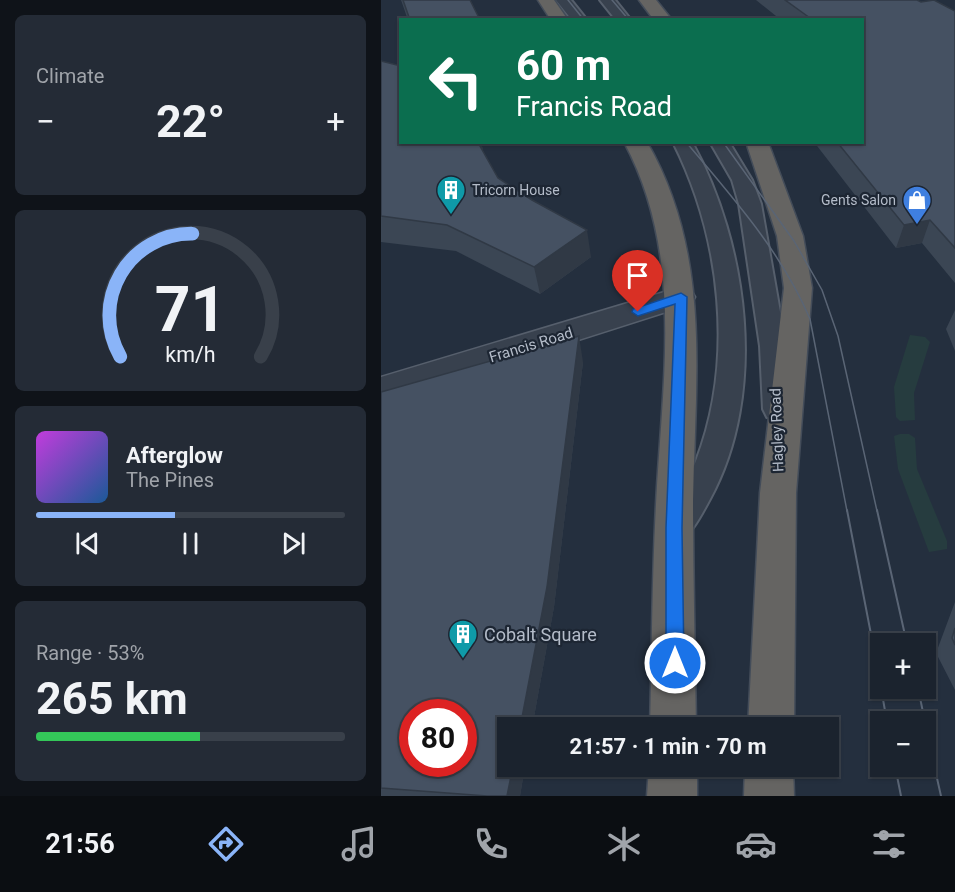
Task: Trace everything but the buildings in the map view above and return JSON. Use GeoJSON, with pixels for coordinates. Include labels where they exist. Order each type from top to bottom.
{"type":"FeatureCollection","features":[{"type":"Feature","properties":{"kind":"highway"},"geometry":{"type":"LineString","coordinates":[[546,0],[559,18]]}},
{"type":"Feature","properties":{"kind":"highway"},"geometry":{"type":"LineString","coordinates":[[647,0],[662,18]]}},
{"type":"Feature","properties":{"kind":"highway"},"geometry":{"type":"LineString","coordinates":[[637,144],[653,174],[672,235],[681,297],[674,528],[673,717]]}},
{"type":"Feature","properties":{"kind":"highway"},"geometry":{"type":"LineString","coordinates":[[758,144],[791,236],[798,288],[778,493]]}},
{"type":"Feature","properties":{"kind":"highway","name":"Hagley Road"},"geometry":{"type":"LineString","coordinates":[[771,717],[778,493]]}},
{"type":"Feature","properties":{"kind":"highway"},"geometry":{"type":"LineString","coordinates":[[672,796],[673,777]]}},
{"type":"Feature","properties":{"kind":"highway"},"geometry":{"type":"LineString","coordinates":[[769,777],[769,796]]}},
{"type":"Feature","properties":{"kind":"street","name":"Francis Road"},"geometry":{"type":"LineString","coordinates":[[381,390],[681,297]]}},
{"type":"Feature","properties":{"kind":"lane"},"geometry":{"type":"LineString","coordinates":[[563,0],[578,18]]}},
{"type":"Feature","properties":{"kind":"lane"},"geometry":{"type":"LineString","coordinates":[[607,0],[622,18]]}},
{"type":"Feature","properties":{"kind":"lane"},"geometry":{"type":"LineString","coordinates":[[674,528],[707,473],[722,427],[731,328],[730,292],[720,233],[702,181],[683,144]]}},
{"type":"Feature","properties":{"kind":"lane","name":"Hagley Road"},"geometry":{"type":"LineString","coordinates":[[720,144],[742,180],[750,204],[759,255],[773,346],[778,493]]}},
{"type":"Feature","properties":{"kind":"green space"},"geometry":{"type":"Polygon","coordinates":[[[910,335],[925,337],[930,342],[914,393],[915,420],[900,421],[896,417],[894,387],[910,335]]]}},
{"type":"Feature","properties":{"kind":"green space"},"geometry":{"type":"Polygon","coordinates":[[[909,434],[915,438],[917,469],[947,541],[947,549],[929,552],[898,469],[894,436],[909,434]]]}},
{"type":"Feature","properties":{"kind":"tram line"},"geometry":{"type":"LineString","coordinates":[[568,0],[582,18]]}},
{"type":"Feature","properties":{"kind":"tram line"},"geometry":{"type":"LineString","coordinates":[[612,0],[627,18]]}},
{"type":"Feature","properties":{"kind":"tram line"},"geometry":{"type":"LineString","coordinates":[[688,144],[755,226],[785,271],[810,319],[847,511]]}},
{"type":"Feature","properties":{"kind":"tram line"},"geometry":{"type":"LineString","coordinates":[[724,144],[794,241],[822,290],[838,336],[877,511]]}},
{"type":"Feature","properties":{"kind":"tram line"},"geometry":{"type":"LineString","coordinates":[[847,510],[871,633]]}},
{"type":"Feature","properties":{"kind":"tram line"},"geometry":{"type":"LineString","coordinates":[[877,510],[905,633]]}},
{"type":"Feature","properties":{"kind":"tram line"},"geometry":{"type":"LineString","coordinates":[[883,699],[885,711]]}},
{"type":"Feature","properties":{"kind":"tram line"},"geometry":{"type":"LineString","coordinates":[[920,699],[923,711]]}},
{"type":"Feature","properties":{"kind":"tram line"},"geometry":{"type":"LineString","coordinates":[[936,774],[941,796]]}},
{"type":"Feature","properties":{"kind":"tram line"},"geometry":{"type":"LineString","coordinates":[[897,777],[901,796]]}},
{"type":"Feature","properties":{"kind":"place","name":"Tricorn House"},"geometry":{"type":"Point","coordinates":[451,216]}},
{"type":"Feature","properties":{"kind":"place","name":"Gents Salon"},"geometry":{"type":"Point","coordinates":[917,226]}},
{"type":"Feature","properties":{"kind":"place","name":"Cobalt Square"},"geometry":{"type":"Point","coordinates":[463,660]}},
{"type":"Feature","properties":{"kind":"route"},"geometry":{"type":"LineString","coordinates":[[638,312],[681,297],[674,528],[675,663]]}}]}
